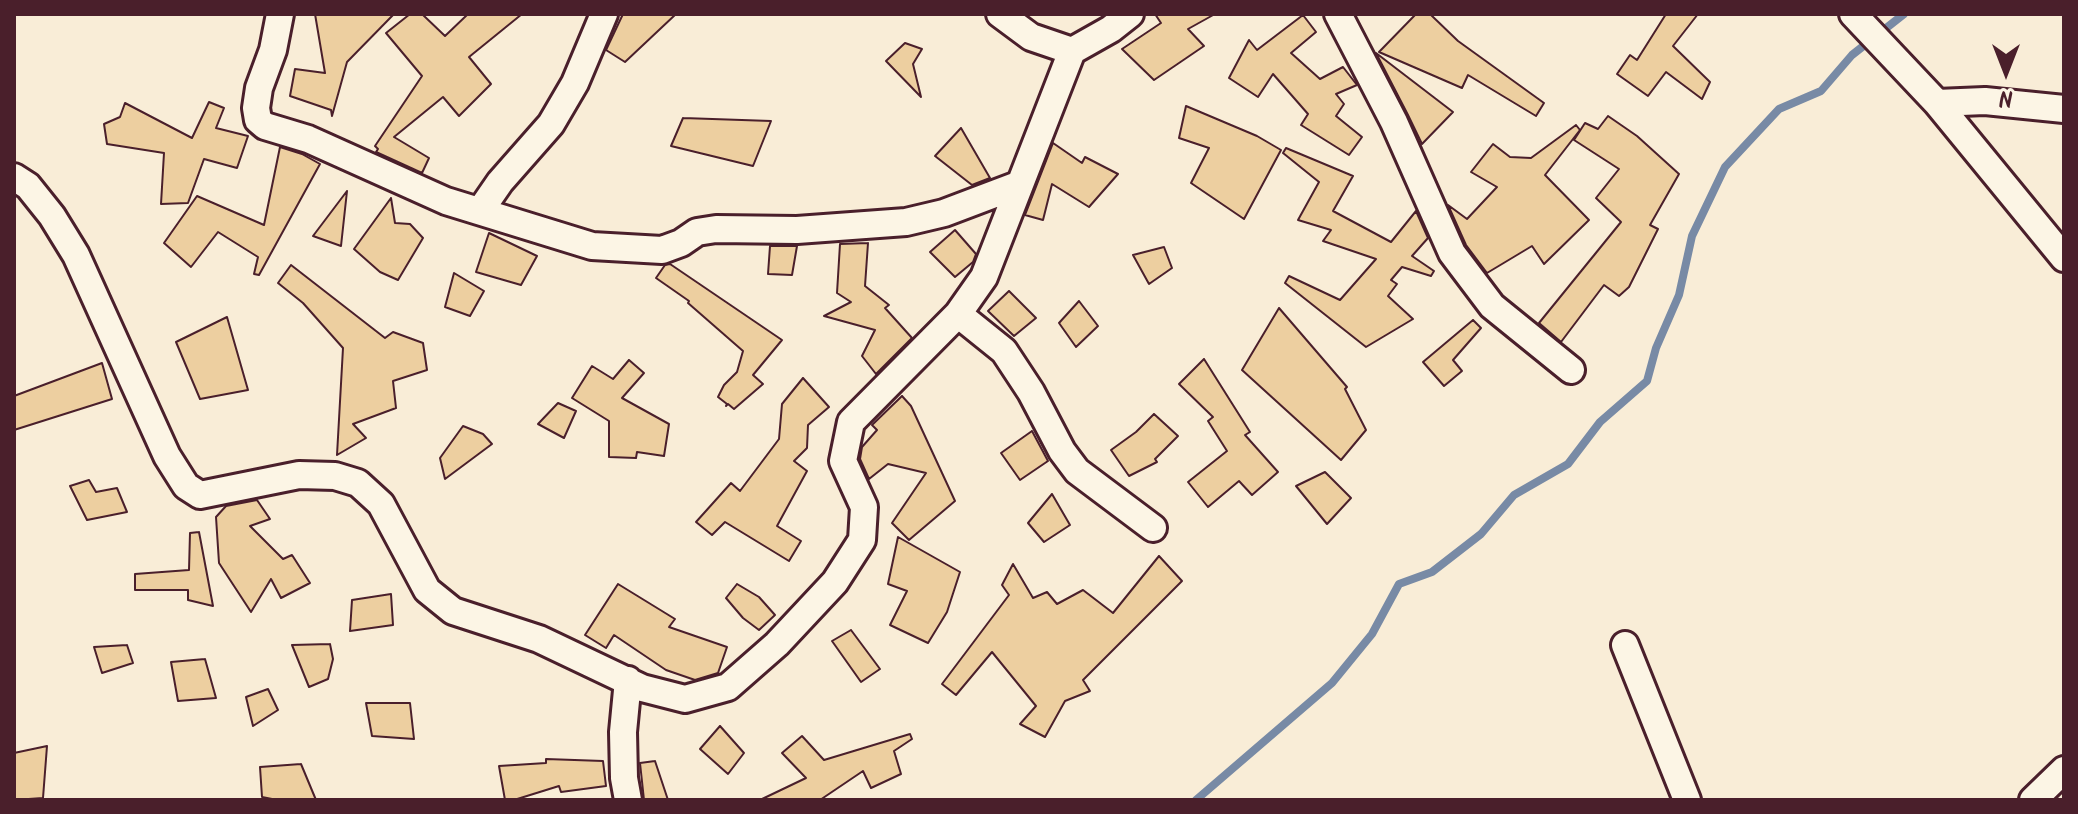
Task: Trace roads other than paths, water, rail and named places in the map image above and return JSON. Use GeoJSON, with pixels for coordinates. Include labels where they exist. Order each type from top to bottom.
{"type":"FeatureCollection","features":[{"type":"Feature","properties":{"kind":"street"},"geometry":{"type":"LineString","coordinates":[[280,14],[256,108],[258,120],[265,126],[308,139],[446,201],[592,246],[662,250],[681,243],[697,232],[716,229],[797,230],[906,222],[956,209],[1018,185]]}},
{"type":"Feature","properties":{"kind":"street"},"geometry":{"type":"LineString","coordinates":[[480,211],[500,182],[551,124],[575,83],[604,14]]}},
{"type":"Feature","properties":{"kind":"street"},"geometry":{"type":"LineString","coordinates":[[1000,14],[1031,37],[1072,51]]}},
{"type":"Feature","properties":{"kind":"street"},"geometry":{"type":"LineString","coordinates":[[14,177],[28,186],[52,216],[76,255],[167,456],[186,486],[200,495],[299,475],[335,476],[358,483],[381,504],[427,590],[453,611],[539,639],[642,688],[685,699],[728,687],[777,644],[835,582],[862,540],[864,507],[843,461],[851,422],[958,314],[984,277],[1072,51],[1111,29],[1130,14]]}},
{"type":"Feature","properties":{"kind":"street"},"geometry":{"type":"LineString","coordinates":[[1338,14],[1394,122],[1452,253],[1492,306],[1571,370]]}},
{"type":"Feature","properties":{"kind":"street"},"geometry":{"type":"LineString","coordinates":[[1853,14],[1937,103],[2064,258]]}},
{"type":"Feature","properties":{"kind":"street"},"geometry":{"type":"LineString","coordinates":[[1937,103],[1985,101],[2064,109]]}},
{"type":"Feature","properties":{"kind":"street"},"geometry":{"type":"LineString","coordinates":[[958,314],[1004,351],[1031,392],[1062,451],[1077,471],[1153,528]]}},
{"type":"Feature","properties":{"kind":"street"},"geometry":{"type":"LineString","coordinates":[[1625,645],[1687,800]]}},
{"type":"Feature","properties":{"kind":"street"},"geometry":{"type":"LineString","coordinates":[[628,680],[623,732],[628,800]]}},
{"type":"Feature","properties":{"kind":"street"},"geometry":{"type":"LineString","coordinates":[[2033,800],[2064,770]]}},
{"type":"Feature","properties":{"kind":"waterway"},"geometry":{"type":"LineString","coordinates":[[1196,800],[1332,683],[1372,634],[1399,584],[1432,572],[1481,534],[1514,495],[1568,464],[1600,422],[1647,381],[1656,348],[1679,295],[1692,236],[1725,167],[1779,109],[1821,91],[1852,55],[1904,14]]}}]}
